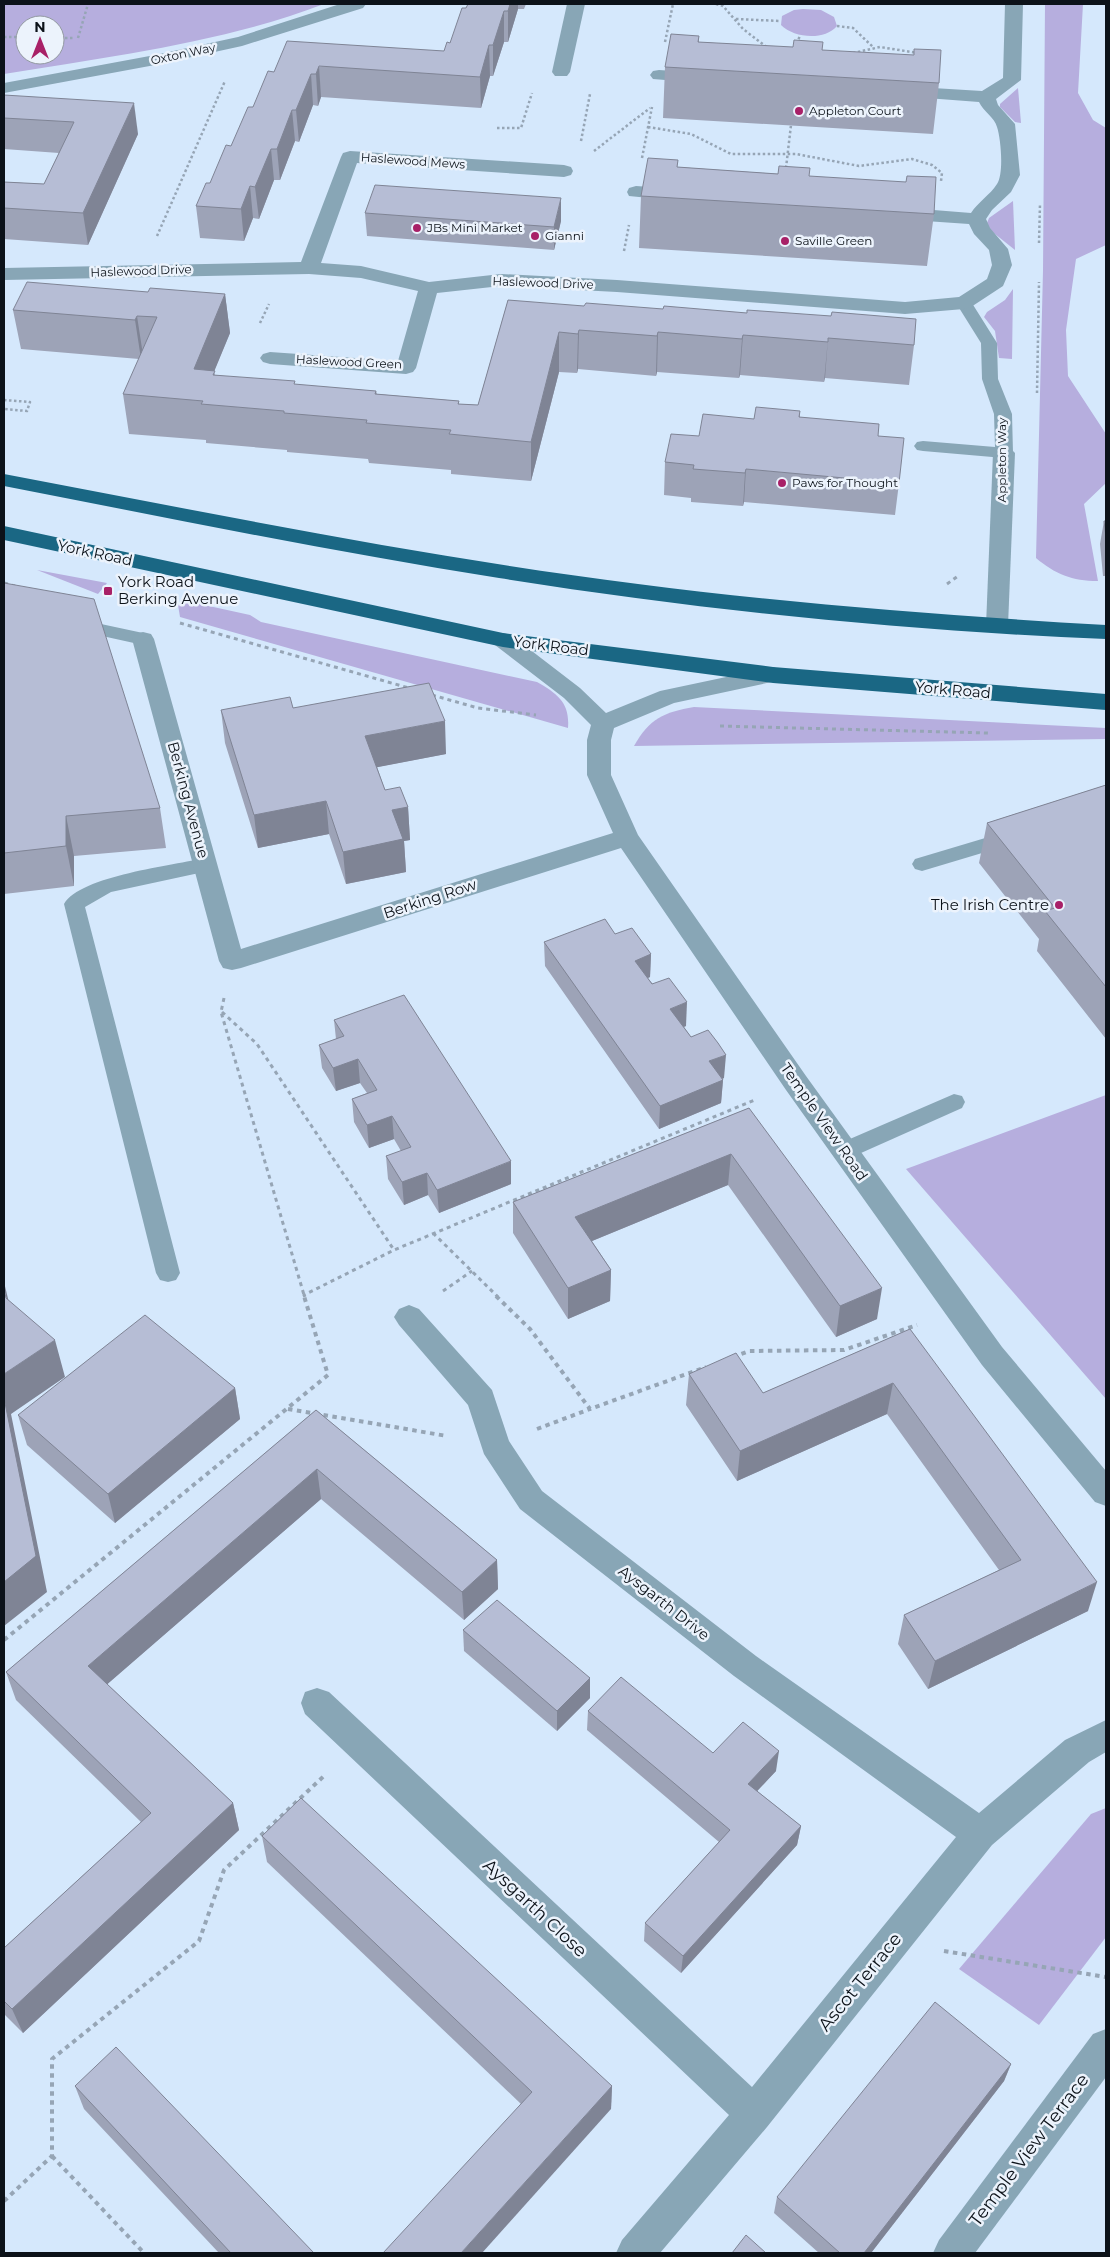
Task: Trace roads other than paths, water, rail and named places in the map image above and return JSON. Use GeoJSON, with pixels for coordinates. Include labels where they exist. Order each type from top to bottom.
{"type":"FeatureCollection","features":[{"type":"Feature","properties":{"kind":"highway"},"geometry":{"type":"LineString","coordinates":[[4,480],[359,548],[572,582],[757,606],[997,626],[1106,632]]}},
{"type":"Feature","properties":{"kind":"highway","name":"York Road"},"geometry":{"type":"LineString","coordinates":[[4,534],[503,640],[773,675],[1106,702]]}},
{"type":"Feature","properties":{"kind":"street","name":"Oxton Way"},"geometry":{"type":"LineString","coordinates":[[4,88],[242,42],[357,4]]}},
{"type":"Feature","properties":{"kind":"street"},"geometry":{"type":"LineString","coordinates":[[560,72],[576,4]]}},
{"type":"Feature","properties":{"kind":"street"},"geometry":{"type":"LineString","coordinates":[[882,90],[986,97],[1012,80],[1014,4]]}},
{"type":"Feature","properties":{"kind":"street"},"geometry":{"type":"LineString","coordinates":[[659,75],[717,79]]}},
{"type":"Feature","properties":{"kind":"street"},"geometry":{"type":"LineString","coordinates":[[976,219],[985,206],[1004,188],[1011,175],[1006,124],[990,106],[986,97]]}},
{"type":"Feature","properties":{"kind":"street","name":"Haslewood Mews"},"geometry":{"type":"LineString","coordinates":[[309,268],[350,157],[564,171]]}},
{"type":"Feature","properties":{"kind":"street"},"geometry":{"type":"LineString","coordinates":[[636,192],[694,196]]}},
{"type":"Feature","properties":{"kind":"street"},"geometry":{"type":"LineString","coordinates":[[878,211],[976,219]]}},
{"type":"Feature","properties":{"kind":"street"},"geometry":{"type":"LineString","coordinates":[[964,303],[996,282],[1002,266],[998,249],[981,230],[976,219]]}},
{"type":"Feature","properties":{"kind":"street","name":"Haslewood Drive"},"geometry":{"type":"LineString","coordinates":[[4,274],[284,267],[362,272],[429,288],[501,280],[617,286],[905,308],[964,303]]}},
{"type":"Feature","properties":{"kind":"street","name":"Haslewood Green"},"geometry":{"type":"LineString","coordinates":[[270,358],[406,368],[429,288]]}},
{"type":"Feature","properties":{"kind":"street","name":"Appleton Way"},"geometry":{"type":"LineString","coordinates":[[997,626],[1004,453]]}},
{"type":"Feature","properties":{"kind":"street","name":"Berking Avenue"},"geometry":{"type":"LineString","coordinates":[[143,639],[232,961]]}},
{"type":"Feature","properties":{"kind":"street"},"geometry":{"type":"LineString","coordinates":[[503,640],[572,693],[603,723],[668,696],[773,675]]}},
{"type":"Feature","properties":{"kind":"street","name":"Temple View Road"},"geometry":{"type":"LineString","coordinates":[[603,723],[599,740],[599,775],[627,837],[844,1151],[992,1356],[1106,1493]]}},
{"type":"Feature","properties":{"kind":"street","name":"Berking Row"},"geometry":{"type":"LineString","coordinates":[[232,961],[627,837]]}},
{"type":"Feature","properties":{"kind":"street","name":"Aysgarth Drive"},"geometry":{"type":"LineString","coordinates":[[409,1317],[481,1399],[495,1445],[531,1500],[746,1666],[980,1834]]}},
{"type":"Feature","properties":{"kind":"street","name":"Aysgarth Close"},"geometry":{"type":"LineString","coordinates":[[317,1703],[754,2114]]}},
{"type":"Feature","properties":{"kind":"street","name":"Ascot Terrace"},"geometry":{"type":"LineString","coordinates":[[635,2253],[754,2114],[980,1834],[1077,1750],[1106,1736]]}},
{"type":"Feature","properties":{"kind":"street","name":"Temple View Terrace"},"geometry":{"type":"LineString","coordinates":[[952,2253],[1106,2047]]}},
{"type":"Feature","properties":{"kind":"lane","name":"Appleton Way"},"geometry":{"type":"LineString","coordinates":[[964,303],[989,343],[990,379],[1003,414],[1004,453]]}},
{"type":"Feature","properties":{"kind":"lane"},"geometry":{"type":"LineString","coordinates":[[923,446],[1004,453]]}},
{"type":"Feature","properties":{"kind":"lane"},"geometry":{"type":"LineString","coordinates":[[59,621],[143,639]]}},
{"type":"Feature","properties":{"kind":"lane"},"geometry":{"type":"LineString","coordinates":[[922,864],[1033,830]]}},
{"type":"Feature","properties":{"kind":"lane"},"geometry":{"type":"LineString","coordinates":[[168,1273],[74,904],[105,886],[206,865]]}},
{"type":"Feature","properties":{"kind":"lane"},"geometry":{"type":"LineString","coordinates":[[844,1151],[954,1102]]}},
{"type":"Feature","properties":{"kind":"place","name":"Appleton Court"},"geometry":{"type":"Point","coordinates":[799,111]}},
{"type":"Feature","properties":{"kind":"place","name":"JBs Mini Market"},"geometry":{"type":"Point","coordinates":[417,228]}},
{"type":"Feature","properties":{"kind":"place","name":"Gianni"},"geometry":{"type":"Point","coordinates":[535,236]}},
{"type":"Feature","properties":{"kind":"place","name":"Saville Green"},"geometry":{"type":"Point","coordinates":[785,241]}},
{"type":"Feature","properties":{"kind":"place","name":"Paws for Thought"},"geometry":{"type":"Point","coordinates":[782,483]}},
{"type":"Feature","properties":{"kind":"place","name":"York Road Berking Avenue"},"geometry":{"type":"Point","coordinates":[108,591]}},
{"type":"Feature","properties":{"kind":"place","name":"The Irish Centre"},"geometry":{"type":"Point","coordinates":[1059,905]}}]}
